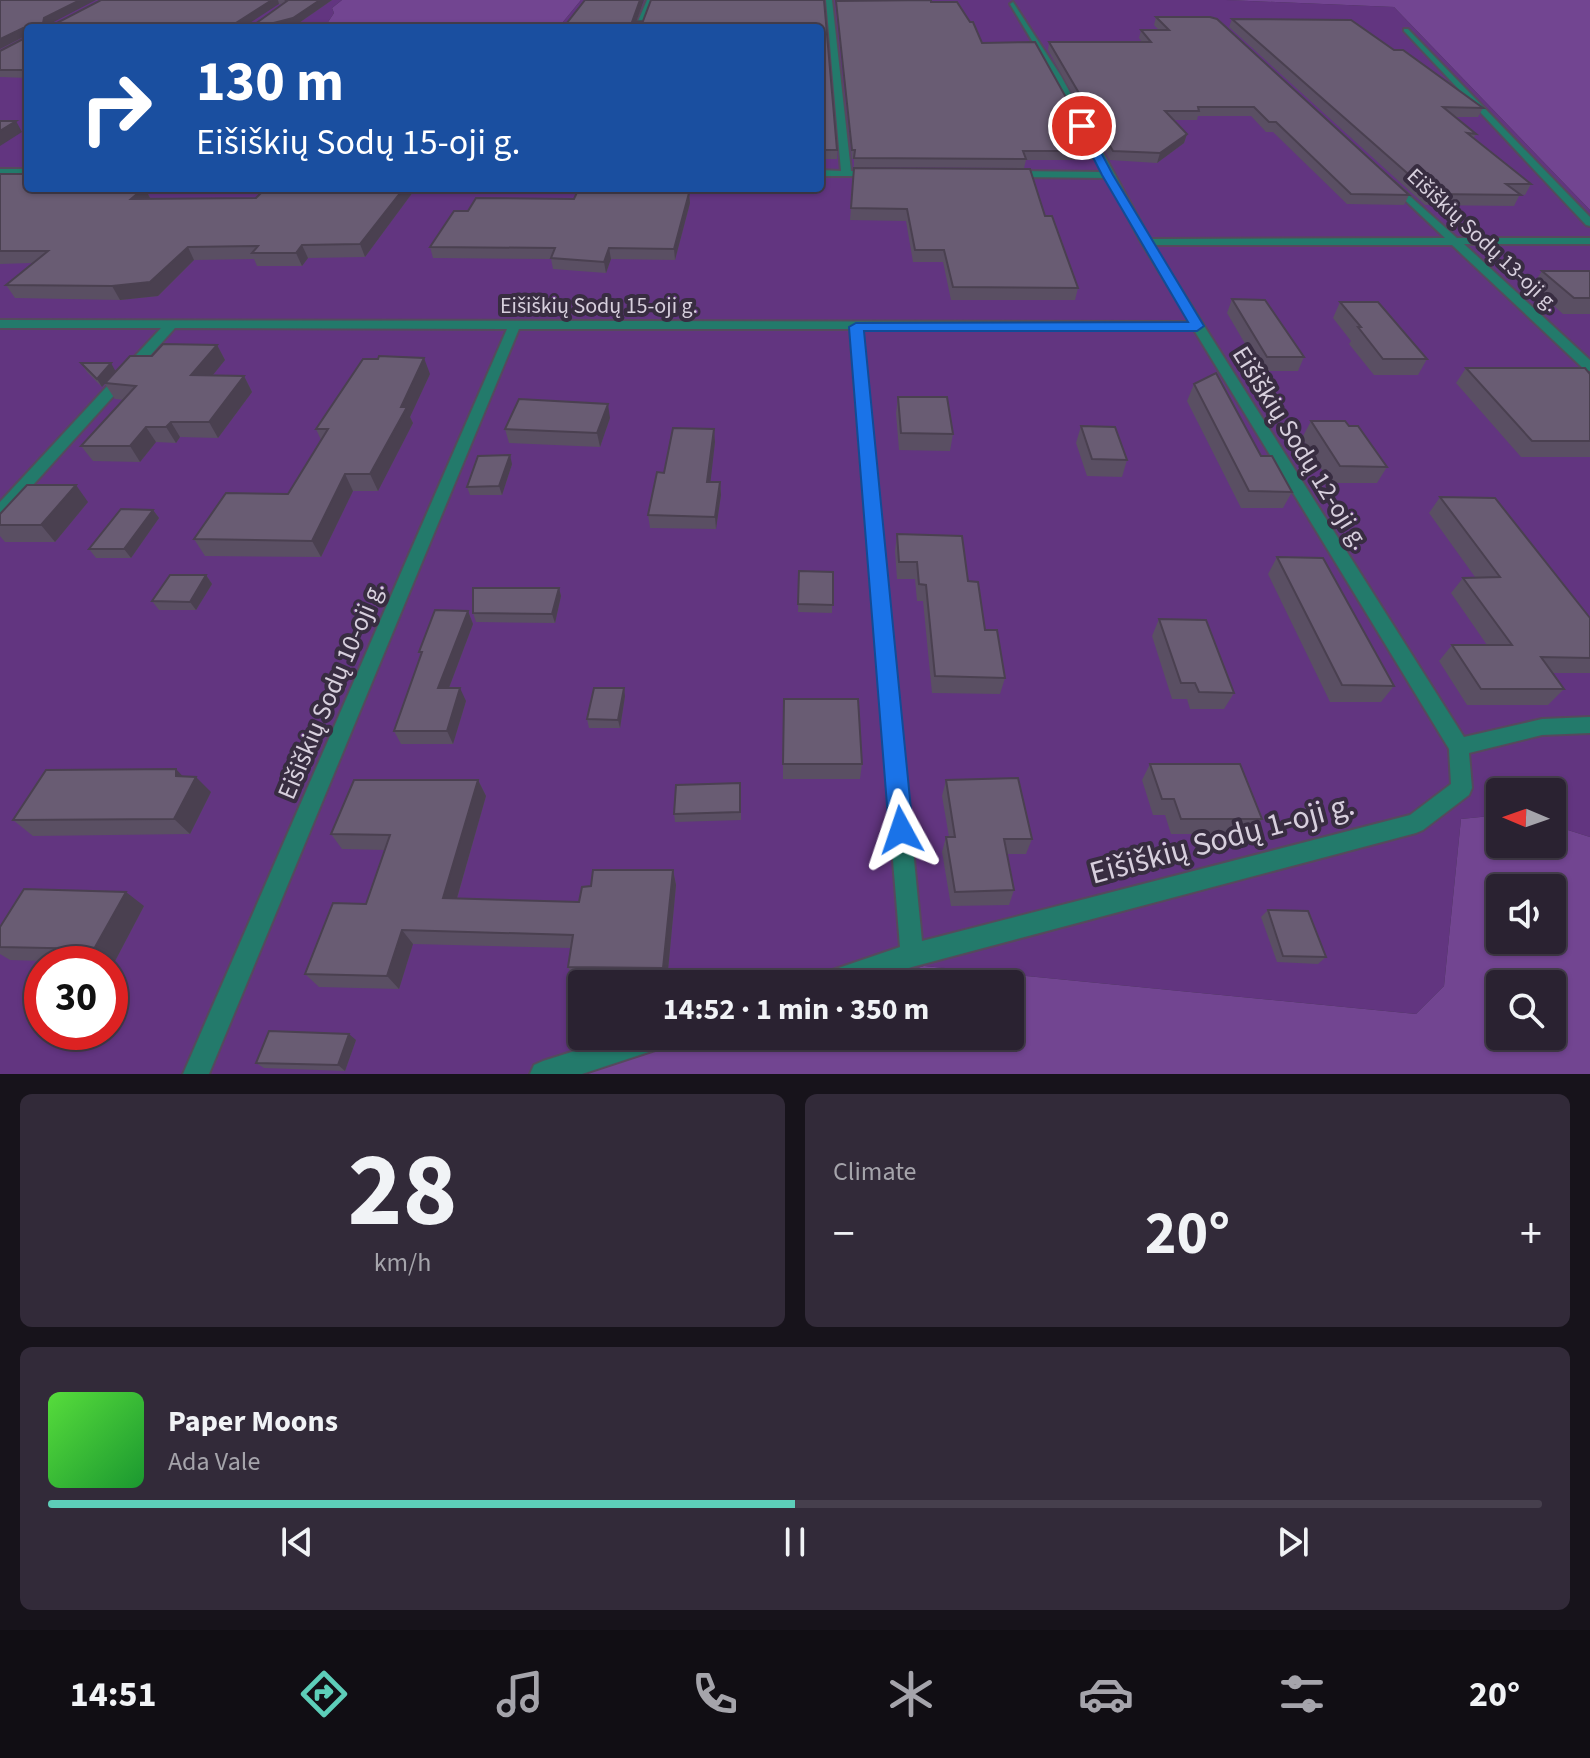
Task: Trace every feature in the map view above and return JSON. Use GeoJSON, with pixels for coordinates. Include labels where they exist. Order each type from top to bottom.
{"type":"FeatureCollection","features":[{"type":"Feature","properties":{"kind":"street"},"geometry":{"type":"LineString","coordinates":[[640,24],[650,0]]}},
{"type":"Feature","properties":{"kind":"street"},"geometry":{"type":"LineString","coordinates":[[829,0],[846,173]]}},
{"type":"Feature","properties":{"kind":"street","name":"Eišiškių Sodų 12-oji g."},"geometry":{"type":"LineString","coordinates":[[1013,4],[1057,76],[1107,175],[1146,242],[1459,747]]}},
{"type":"Feature","properties":{"kind":"street"},"geometry":{"type":"LineString","coordinates":[[1406,30],[1590,223]]}},
{"type":"Feature","properties":{"kind":"street"},"geometry":{"type":"LineString","coordinates":[[0,172],[24,172]]}},
{"type":"Feature","properties":{"kind":"street"},"geometry":{"type":"LineString","coordinates":[[824,173],[892,174]]}},
{"type":"Feature","properties":{"kind":"street"},"geometry":{"type":"LineString","coordinates":[[1000,174],[1107,175]]}},
{"type":"Feature","properties":{"kind":"street","name":"Eišiškių Sodų 13-oji g."},"geometry":{"type":"LineString","coordinates":[[1389,181],[1590,367]]}},
{"type":"Feature","properties":{"kind":"street"},"geometry":{"type":"LineString","coordinates":[[1146,242],[1590,241]]}},
{"type":"Feature","properties":{"kind":"street","name":"Eišiškių Sodų 15-oji g."},"geometry":{"type":"LineString","coordinates":[[0,324],[1197,326]]}},
{"type":"Feature","properties":{"kind":"street"},"geometry":{"type":"LineString","coordinates":[[0,512],[170,326]]}},
{"type":"Feature","properties":{"kind":"street","name":"Eišiškių Sodų 10-oji g."},"geometry":{"type":"LineString","coordinates":[[196,1074],[514,326]]}},
{"type":"Feature","properties":{"kind":"street"},"geometry":{"type":"LineString","coordinates":[[856,327],[912,955]]}},
{"type":"Feature","properties":{"kind":"street"},"geometry":{"type":"LineString","coordinates":[[1459,747],[1542,727],[1590,725]]}},
{"type":"Feature","properties":{"kind":"street","name":"Eišiškių Sodų 1-oji g."},"geometry":{"type":"LineString","coordinates":[[866,970],[912,955],[1416,823],[1462,788],[1459,747]]}},
{"type":"Feature","properties":{"kind":"street"},"geometry":{"type":"LineString","coordinates":[[543,1074],[618,1050]]}},
{"type":"Feature","properties":{"kind":"shaded area"},"geometry":{"type":"Polygon","coordinates":[[[0,0],[342,0],[332,8],[334,13],[327,24],[24,24],[24,192],[824,192],[824,24],[561,24],[581,0],[1226,0],[1394,7],[1590,210],[1590,837],[1566,829],[1566,778],[1486,778],[1486,816],[1461,819],[1444,986],[1416,1014],[1024,976],[1024,970],[924,966],[911,970],[568,970],[568,1050],[659,1050],[584,1074],[0,1074],[0,0]]]}},
{"type":"Feature","properties":{"kind":"shaded area"},"geometry":{"type":"Polygon","coordinates":[[[342,0],[581,0],[561,24],[327,24],[334,13],[332,8],[342,0]]]}},
{"type":"Feature","properties":{"kind":"shaded area"},"geometry":{"type":"Polygon","coordinates":[[[1226,0],[1590,0],[1590,210],[1394,7],[1226,0]]]}},
{"type":"Feature","properties":{"kind":"shaded area"},"geometry":{"type":"Polygon","coordinates":[[[1486,816],[1486,858],[1566,858],[1566,829],[1590,837],[1590,1074],[584,1074],[659,1050],[1024,1050],[1024,976],[1416,1014],[1444,986],[1461,819],[1486,816]]]}},
{"type":"Feature","properties":{"kind":"shaded area"},"geometry":{"type":"Polygon","coordinates":[[[924,966],[965,970],[911,970],[924,966]]]}},
{"type":"Feature","properties":{"kind":"building"},"geometry":{"type":"Polygon","coordinates":[[[0,0],[80,0],[44,18],[43,23],[55,24],[24,24],[24,28],[0,39],[0,0]]]}},
{"type":"Feature","properties":{"kind":"building"},"geometry":{"type":"Polygon","coordinates":[[[101,0],[272,0],[234,24],[55,24],[101,0]]]}},
{"type":"Feature","properties":{"kind":"building"},"geometry":{"type":"Polygon","coordinates":[[[320,0],[293,18],[255,24],[287,1],[320,0]]]}},
{"type":"Feature","properties":{"kind":"building"},"geometry":{"type":"Polygon","coordinates":[[[585,0],[640,0],[632,22],[643,21],[651,0],[824,0],[837,150],[824,150],[824,24],[566,24],[585,0]]]}},
{"type":"Feature","properties":{"kind":"building"},"geometry":{"type":"Polygon","coordinates":[[[836,1],[957,2],[973,22],[982,43],[1035,42],[1096,151],[1023,151],[1026,159],[854,158],[836,1]]]}},
{"type":"Feature","properties":{"kind":"building"},"geometry":{"type":"Polygon","coordinates":[[[1156,17],[1217,19],[1409,195],[1351,194],[1276,122],[1269,122],[1254,107],[1198,107],[1199,111],[1165,111],[1187,134],[1160,153],[1113,151],[1049,42],[1151,42],[1141,30],[1169,30],[1156,17]]]}},
{"type":"Feature","properties":{"kind":"building"},"geometry":{"type":"Polygon","coordinates":[[[1232,19],[1351,20],[1394,50],[1403,50],[1483,108],[1443,107],[1476,134],[1467,133],[1531,184],[1506,184],[1521,195],[1431,194],[1232,19]]]}},
{"type":"Feature","properties":{"kind":"building"},"geometry":{"type":"Polygon","coordinates":[[[24,39],[24,70],[0,70],[0,51],[24,39]]]}},
{"type":"Feature","properties":{"kind":"building"},"geometry":{"type":"Polygon","coordinates":[[[0,121],[16,121],[0,131],[0,121]]]}},
{"type":"Feature","properties":{"kind":"building"},"geometry":{"type":"Polygon","coordinates":[[[854,168],[1030,169],[1045,216],[1052,216],[1078,288],[953,287],[944,250],[915,250],[907,209],[851,208],[854,168]]]}},
{"type":"Feature","properties":{"kind":"building"},"geometry":{"type":"Polygon","coordinates":[[[0,174],[24,174],[24,192],[139,192],[131,199],[256,198],[262,192],[401,192],[360,244],[302,245],[296,253],[252,253],[258,246],[188,247],[150,282],[112,286],[6,285],[48,251],[0,251],[0,174]]]}},
{"type":"Feature","properties":{"kind":"building"},"geometry":{"type":"Polygon","coordinates":[[[577,192],[689,193],[674,249],[609,248],[604,262],[551,258],[555,248],[430,247],[454,211],[468,211],[476,198],[574,199],[577,192]]]}},
{"type":"Feature","properties":{"kind":"building"},"geometry":{"type":"Polygon","coordinates":[[[1542,271],[1590,271],[1590,298],[1574,298],[1542,271]]]}},
{"type":"Feature","properties":{"kind":"building"},"geometry":{"type":"Polygon","coordinates":[[[1232,299],[1265,300],[1304,357],[1267,357],[1232,299]]]}},
{"type":"Feature","properties":{"kind":"building"},"geometry":{"type":"Polygon","coordinates":[[[1340,302],[1378,302],[1427,359],[1383,359],[1340,302]]]}},
{"type":"Feature","properties":{"kind":"building"},"geometry":{"type":"Polygon","coordinates":[[[163,344],[217,345],[191,375],[244,376],[209,422],[171,422],[166,427],[146,427],[130,446],[81,446],[136,386],[105,383],[130,356],[152,356],[163,344]]]}},
{"type":"Feature","properties":{"kind":"building"},"geometry":{"type":"Polygon","coordinates":[[[379,356],[424,358],[401,407],[407,407],[370,474],[345,474],[312,541],[194,539],[226,493],[288,494],[328,429],[316,429],[363,359],[378,359],[379,356]]]}},
{"type":"Feature","properties":{"kind":"building"},"geometry":{"type":"Polygon","coordinates":[[[81,363],[111,363],[97,379],[81,363]]]}},
{"type":"Feature","properties":{"kind":"building"},"geometry":{"type":"Polygon","coordinates":[[[1466,368],[1585,368],[1590,374],[1590,441],[1532,441],[1466,368]]]}},
{"type":"Feature","properties":{"kind":"building"},"geometry":{"type":"Polygon","coordinates":[[[1216,373],[1261,456],[1272,456],[1292,492],[1249,491],[1194,384],[1216,373]]]}},
{"type":"Feature","properties":{"kind":"building"},"geometry":{"type":"Polygon","coordinates":[[[898,397],[947,397],[953,434],[901,433],[898,397]]]}},
{"type":"Feature","properties":{"kind":"building"},"geometry":{"type":"Polygon","coordinates":[[[519,399],[608,404],[597,433],[505,429],[519,399]]]}},
{"type":"Feature","properties":{"kind":"building"},"geometry":{"type":"Polygon","coordinates":[[[1311,421],[1345,421],[1349,426],[1358,426],[1387,467],[1340,466],[1311,421]]]}},
{"type":"Feature","properties":{"kind":"building"},"geometry":{"type":"Polygon","coordinates":[[[1081,426],[1115,427],[1127,460],[1092,459],[1081,426]]]}},
{"type":"Feature","properties":{"kind":"building"},"geometry":{"type":"Polygon","coordinates":[[[673,428],[714,429],[707,482],[720,482],[715,517],[648,515],[657,472],[664,473],[673,428]]]}},
{"type":"Feature","properties":{"kind":"building"},"geometry":{"type":"Polygon","coordinates":[[[510,455],[499,486],[467,487],[478,456],[510,455]]]}},
{"type":"Feature","properties":{"kind":"building"},"geometry":{"type":"Polygon","coordinates":[[[27,485],[76,485],[41,525],[0,525],[0,514],[27,485]]]}},
{"type":"Feature","properties":{"kind":"building"},"geometry":{"type":"Polygon","coordinates":[[[1440,497],[1495,498],[1590,618],[1590,658],[1541,657],[1564,689],[1481,689],[1452,645],[1512,645],[1463,578],[1500,577],[1440,497]]]}},
{"type":"Feature","properties":{"kind":"building"},"geometry":{"type":"Polygon","coordinates":[[[121,509],[153,510],[124,549],[89,549],[121,509]]]}},
{"type":"Feature","properties":{"kind":"building"},"geometry":{"type":"Polygon","coordinates":[[[897,534],[962,536],[968,581],[978,582],[985,630],[997,630],[1005,678],[935,676],[926,585],[919,584],[917,562],[899,562],[897,534]]]}},
{"type":"Feature","properties":{"kind":"building"},"geometry":{"type":"Polygon","coordinates":[[[1277,557],[1323,558],[1394,686],[1342,685],[1277,557]]]}},
{"type":"Feature","properties":{"kind":"building"},"geometry":{"type":"Polygon","coordinates":[[[799,571],[833,572],[833,605],[798,604],[799,571]]]}},
{"type":"Feature","properties":{"kind":"building"},"geometry":{"type":"Polygon","coordinates":[[[170,575],[206,575],[190,602],[152,601],[170,575]]]}},
{"type":"Feature","properties":{"kind":"building"},"geometry":{"type":"Polygon","coordinates":[[[473,588],[559,588],[552,614],[473,613],[473,588]]]}},
{"type":"Feature","properties":{"kind":"building"},"geometry":{"type":"Polygon","coordinates":[[[435,610],[468,611],[438,688],[460,688],[447,731],[394,731],[422,652],[419,652],[435,610]]]}},
{"type":"Feature","properties":{"kind":"building"},"geometry":{"type":"Polygon","coordinates":[[[1159,619],[1206,620],[1234,693],[1199,692],[1195,683],[1181,683],[1159,619]]]}},
{"type":"Feature","properties":{"kind":"building"},"geometry":{"type":"Polygon","coordinates":[[[594,688],[624,688],[618,720],[587,719],[594,688]]]}},
{"type":"Feature","properties":{"kind":"building"},"geometry":{"type":"Polygon","coordinates":[[[784,699],[858,699],[862,764],[783,764],[784,699]]]}},
{"type":"Feature","properties":{"kind":"building"},"geometry":{"type":"Polygon","coordinates":[[[1150,764],[1240,764],[1262,819],[1181,819],[1174,799],[1162,799],[1150,764]]]}},
{"type":"Feature","properties":{"kind":"building"},"geometry":{"type":"Polygon","coordinates":[[[176,769],[176,776],[196,777],[174,819],[13,820],[46,770],[176,769]]]}},
{"type":"Feature","properties":{"kind":"building"},"geometry":{"type":"Polygon","coordinates":[[[1018,778],[1032,839],[1004,839],[1014,890],[955,892],[946,837],[955,837],[946,780],[1018,778]]]}},
{"type":"Feature","properties":{"kind":"building"},"geometry":{"type":"Polygon","coordinates":[[[354,780],[478,780],[443,898],[579,902],[582,887],[591,886],[593,870],[673,870],[663,968],[568,967],[573,935],[402,930],[387,976],[305,974],[333,903],[366,904],[390,835],[331,834],[354,780]]]}},
{"type":"Feature","properties":{"kind":"building"},"geometry":{"type":"Polygon","coordinates":[[[740,783],[740,812],[674,814],[676,785],[740,783]]]}},
{"type":"Feature","properties":{"kind":"building"},"geometry":{"type":"Polygon","coordinates":[[[24,889],[126,892],[96,946],[0,947],[0,927],[24,889]]]}},
{"type":"Feature","properties":{"kind":"building"},"geometry":{"type":"Polygon","coordinates":[[[1268,910],[1308,911],[1326,957],[1283,956],[1268,910]]]}},
{"type":"Feature","properties":{"kind":"building"},"geometry":{"type":"Polygon","coordinates":[[[269,1031],[349,1034],[338,1065],[256,1063],[269,1031]]]}},
{"type":"Feature","properties":{"kind":"route"},"geometry":{"type":"LineString","coordinates":[[901,830],[856,327],[1197,326],[1107,175],[1082,126]]}}]}
